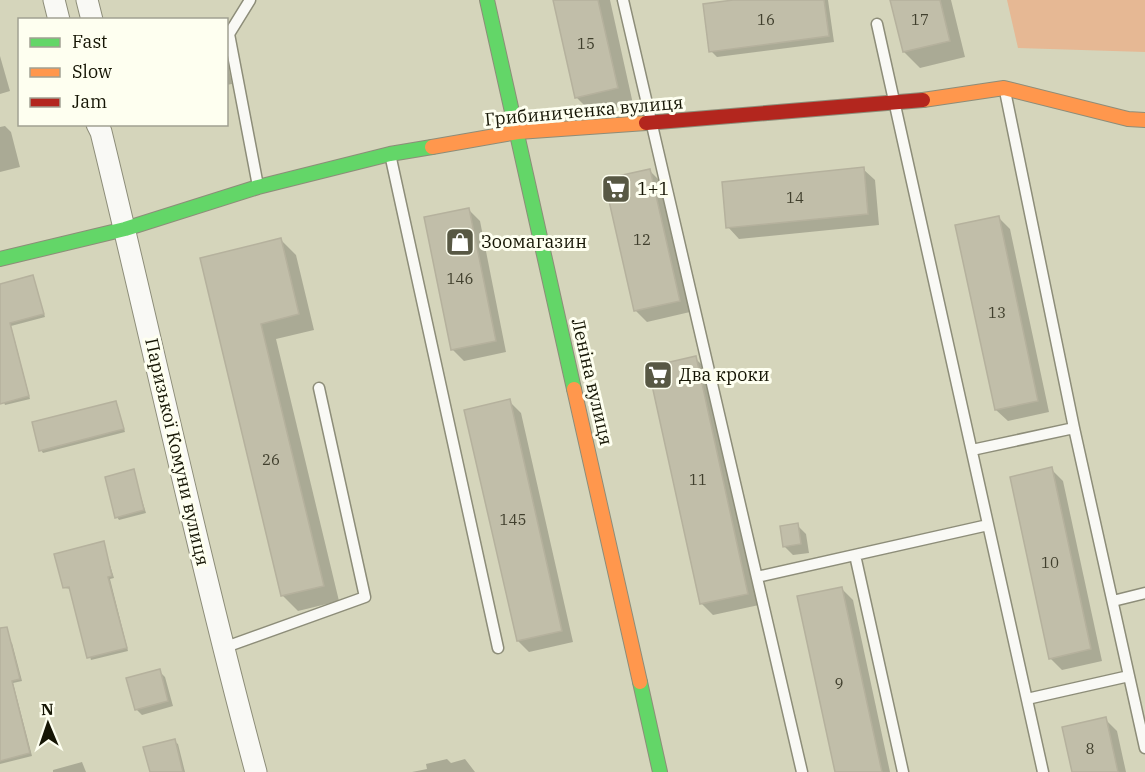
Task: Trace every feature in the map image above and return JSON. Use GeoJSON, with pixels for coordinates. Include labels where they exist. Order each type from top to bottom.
{"type":"FeatureCollection","features":[{"type":"Feature","properties":{"kind":"street"},"geometry":{"type":"LineString","coordinates":[[54,0],[58,18]]}},
{"type":"Feature","properties":{"kind":"street"},"geometry":{"type":"LineString","coordinates":[[87,0],[92,18]]}},
{"type":"Feature","properties":{"kind":"street","name":"Леніна вулиця"},"geometry":{"type":"LineString","coordinates":[[488,0],[660,772]]}},
{"type":"Feature","properties":{"kind":"street","name":"Грибиниченка вулиця"},"geometry":{"type":"LineString","coordinates":[[0,259],[125,229],[258,187],[390,154],[518,132],[895,104],[1004,88],[1128,119],[1145,120]]}},
{"type":"Feature","properties":{"kind":"street","name":"Паризької Комуни вулиця"},"geometry":{"type":"LineString","coordinates":[[100,127],[223,648],[256,772]]}},
{"type":"Feature","properties":{"kind":"lane"},"geometry":{"type":"LineString","coordinates":[[250,0],[229,34],[258,187]]}},
{"type":"Feature","properties":{"kind":"lane"},"geometry":{"type":"LineString","coordinates":[[623,0],[802,772]]}},
{"type":"Feature","properties":{"kind":"lane"},"geometry":{"type":"LineString","coordinates":[[877,24],[1043,772]]}},
{"type":"Feature","properties":{"kind":"lane"},"geometry":{"type":"LineString","coordinates":[[1004,88],[1074,428],[1145,748]]}},
{"type":"Feature","properties":{"kind":"lane"},"geometry":{"type":"LineString","coordinates":[[390,154],[498,648]]}},
{"type":"Feature","properties":{"kind":"lane"},"geometry":{"type":"LineString","coordinates":[[223,648],[365,597],[319,388]]}},
{"type":"Feature","properties":{"kind":"lane"},"geometry":{"type":"LineString","coordinates":[[972,450],[1074,428]]}},
{"type":"Feature","properties":{"kind":"lane"},"geometry":{"type":"LineString","coordinates":[[757,577],[988,525]]}},
{"type":"Feature","properties":{"kind":"lane"},"geometry":{"type":"LineString","coordinates":[[855,555],[903,772]]}},
{"type":"Feature","properties":{"kind":"lane"},"geometry":{"type":"LineString","coordinates":[[1113,601],[1145,592]]}},
{"type":"Feature","properties":{"kind":"lane"},"geometry":{"type":"LineString","coordinates":[[1027,699],[1129,676]]}},
{"type":"Feature","properties":{"kind":"shaded area"},"geometry":{"type":"Polygon","coordinates":[[[1007,0],[1145,0],[1145,52],[1018,48],[1007,0]]]}},
{"type":"Feature","properties":{"kind":"building"},"geometry":{"type":"Polygon","coordinates":[[[553,0],[598,0],[618,88],[575,98],[553,0]]]}},
{"type":"Feature","properties":{"kind":"building"},"geometry":{"type":"Polygon","coordinates":[[[733,0],[824,0],[829,36],[709,52],[703,4],[733,0]]]}},
{"type":"Feature","properties":{"kind":"building"},"geometry":{"type":"Polygon","coordinates":[[[890,0],[940,0],[950,41],[903,52],[890,0]]]}},
{"type":"Feature","properties":{"kind":"building"},"geometry":{"type":"Polygon","coordinates":[[[864,167],[868,214],[726,228],[722,182],[864,167]]]}},
{"type":"Feature","properties":{"kind":"building"},"geometry":{"type":"Polygon","coordinates":[[[650,169],[680,301],[634,311],[604,179],[650,169]]]}},
{"type":"Feature","properties":{"kind":"building"},"geometry":{"type":"Polygon","coordinates":[[[469,208],[496,341],[451,350],[424,217],[469,208]]]}},
{"type":"Feature","properties":{"kind":"building"},"geometry":{"type":"Polygon","coordinates":[[[999,216],[1038,401],[995,410],[955,225],[999,216]]]}},
{"type":"Feature","properties":{"kind":"building"},"geometry":{"type":"Polygon","coordinates":[[[281,238],[299,314],[261,324],[324,586],[281,596],[200,258],[281,238]]]}},
{"type":"Feature","properties":{"kind":"building"},"geometry":{"type":"Polygon","coordinates":[[[33,275],[44,314],[10,323],[29,396],[0,404],[0,284],[33,275]]]}},
{"type":"Feature","properties":{"kind":"building"},"geometry":{"type":"Polygon","coordinates":[[[696,356],[748,594],[700,604],[648,367],[696,356]]]}},
{"type":"Feature","properties":{"kind":"building"},"geometry":{"type":"Polygon","coordinates":[[[510,399],[562,631],[517,641],[464,410],[510,399]]]}},
{"type":"Feature","properties":{"kind":"building"},"geometry":{"type":"Polygon","coordinates":[[[116,401],[124,429],[39,451],[32,422],[116,401]]]}},
{"type":"Feature","properties":{"kind":"building"},"geometry":{"type":"Polygon","coordinates":[[[1052,467],[1091,649],[1049,659],[1010,477],[1052,467]]]}},
{"type":"Feature","properties":{"kind":"building"},"geometry":{"type":"Polygon","coordinates":[[[134,469],[144,510],[115,518],[105,477],[134,469]]]}},
{"type":"Feature","properties":{"kind":"building"},"geometry":{"type":"Polygon","coordinates":[[[798,523],[801,544],[783,547],[780,526],[798,523]]]}},
{"type":"Feature","properties":{"kind":"building"},"geometry":{"type":"Polygon","coordinates":[[[104,541],[112,576],[108,577],[127,648],[87,658],[69,587],[63,588],[54,554],[104,541]]]}},
{"type":"Feature","properties":{"kind":"building"},"geometry":{"type":"Polygon","coordinates":[[[842,587],[882,772],[835,772],[797,596],[842,587]]]}},
{"type":"Feature","properties":{"kind":"building"},"geometry":{"type":"Polygon","coordinates":[[[7,627],[20,679],[12,681],[30,753],[0,761],[0,628],[7,627]]]}},
{"type":"Feature","properties":{"kind":"building"},"geometry":{"type":"Polygon","coordinates":[[[160,669],[168,701],[135,710],[126,678],[160,669]]]}},
{"type":"Feature","properties":{"kind":"building"},"geometry":{"type":"Polygon","coordinates":[[[1106,717],[1118,772],[1072,772],[1062,727],[1106,717]]]}},
{"type":"Feature","properties":{"kind":"building"},"geometry":{"type":"Polygon","coordinates":[[[175,739],[183,772],[150,772],[143,747],[175,739]]]}},
{"type":"Feature","properties":{"kind":"traffic: fast"},"geometry":{"type":"LineString","coordinates":[[487,0],[574,389]]}},
{"type":"Feature","properties":{"kind":"traffic: fast"},"geometry":{"type":"LineString","coordinates":[[0,259],[125,229],[258,187],[390,154],[432,147]]}},
{"type":"Feature","properties":{"kind":"traffic: fast"},"geometry":{"type":"LineString","coordinates":[[640,682],[660,772]]}},
{"type":"Feature","properties":{"kind":"traffic: slow"},"geometry":{"type":"LineString","coordinates":[[923,100],[1004,88],[1128,119],[1145,120]]}},
{"type":"Feature","properties":{"kind":"traffic: slow"},"geometry":{"type":"LineString","coordinates":[[432,147],[518,132],[646,123]]}},
{"type":"Feature","properties":{"kind":"traffic: slow"},"geometry":{"type":"LineString","coordinates":[[574,389],[640,682]]}},
{"type":"Feature","properties":{"kind":"traffic: jam"},"geometry":{"type":"LineString","coordinates":[[646,123],[923,100]]}},
{"type":"Feature","properties":{"kind":"place","name":"1+1"},"geometry":{"type":"Point","coordinates":[616,189]}},
{"type":"Feature","properties":{"kind":"place","name":"Зоомагазин"},"geometry":{"type":"Point","coordinates":[460,242]}},
{"type":"Feature","properties":{"kind":"place","name":"Два кроки"},"geometry":{"type":"Point","coordinates":[658,375]}}]}
